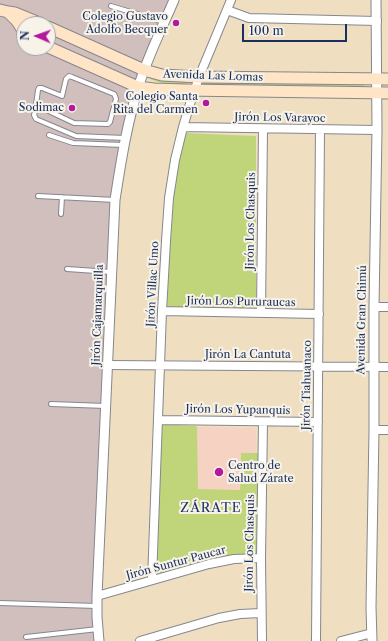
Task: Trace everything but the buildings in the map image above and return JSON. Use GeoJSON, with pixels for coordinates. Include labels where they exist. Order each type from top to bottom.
{"type":"FeatureCollection","features":[{"type":"Feature","properties":{"kind":"main road"},"geometry":{"type":"LineString","coordinates":[[4,11],[22,16]]}},
{"type":"Feature","properties":{"kind":"main road"},"geometry":{"type":"LineString","coordinates":[[4,11],[16,20]]}},
{"type":"Feature","properties":{"kind":"main road","name":"Avenida Las Lomas"},"geometry":{"type":"LineString","coordinates":[[56,31],[117,59],[144,70],[162,75],[199,77],[388,78]]}},
{"type":"Feature","properties":{"kind":"main road","name":"Avenida Las Lomas"},"geometry":{"type":"LineString","coordinates":[[56,50],[138,87],[195,90],[388,93]]}},
{"type":"Feature","properties":{"kind":"main road"},"geometry":{"type":"LineString","coordinates":[[111,74],[117,68],[117,59]]}},
{"type":"Feature","properties":{"kind":"street","name":"Jirón Cajamarquilla"},"geometry":{"type":"LineString","coordinates":[[99,641],[97,596],[115,200],[124,142],[138,87],[174,0]]}},
{"type":"Feature","properties":{"kind":"street","name":"Jirón Villac Umo"},"geometry":{"type":"LineString","coordinates":[[152,580],[162,311],[169,198],[175,160],[183,127],[199,77],[231,0]]}},
{"type":"Feature","properties":{"kind":"street","name":"Avenida Gran Chimú"},"geometry":{"type":"LineString","coordinates":[[372,637],[371,607],[377,130],[376,0]]}},
{"type":"Feature","properties":{"kind":"street"},"geometry":{"type":"LineString","coordinates":[[227,10],[249,18],[377,21]]}},
{"type":"Feature","properties":{"kind":"street","name":"Jirón Los Varayoc"},"geometry":{"type":"LineString","coordinates":[[183,127],[377,130]]}},
{"type":"Feature","properties":{"kind":"street","name":"Jirón Los Chasquis"},"geometry":{"type":"LineString","coordinates":[[261,313],[263,129]]}},
{"type":"Feature","properties":{"kind":"street","name":"Jirón Tiahuanaco"},"geometry":{"type":"LineString","coordinates":[[316,641],[320,129]]}},
{"type":"Feature","properties":{"kind":"street"},"geometry":{"type":"LineString","coordinates":[[374,307],[388,307]]}},
{"type":"Feature","properties":{"kind":"street","name":"Jirón Los Pururaucas"},"geometry":{"type":"LineString","coordinates":[[162,311],[319,314]]}},
{"type":"Feature","properties":{"kind":"street","name":"Jirón La Cantuta"},"geometry":{"type":"LineString","coordinates":[[108,365],[388,367]]}},
{"type":"Feature","properties":{"kind":"street","name":"Jirón Los Yupanquis"},"geometry":{"type":"LineString","coordinates":[[159,420],[318,422]]}},
{"type":"Feature","properties":{"kind":"street","name":"Jirón Los Chasquis"},"geometry":{"type":"LineString","coordinates":[[262,641],[261,558],[263,422]]}},
{"type":"Feature","properties":{"kind":"street"},"geometry":{"type":"LineString","coordinates":[[374,430],[388,430]]}},
{"type":"Feature","properties":{"kind":"street","name":"Jirón Suntur Paucar"},"geometry":{"type":"LineString","coordinates":[[97,596],[209,564],[234,559],[261,558]]}},
{"type":"Feature","properties":{"kind":"street"},"geometry":{"type":"LineString","coordinates":[[140,641],[220,618],[240,614],[261,613]]}},
{"type":"Feature","properties":{"kind":"street"},"geometry":{"type":"LineString","coordinates":[[341,641],[372,637]]}},
{"type":"Feature","properties":{"kind":"lane"},"geometry":{"type":"LineString","coordinates":[[111,6],[165,23]]}},
{"type":"Feature","properties":{"kind":"lane"},"geometry":{"type":"LineString","coordinates":[[36,105],[74,123],[107,125],[110,122],[116,97],[114,94],[70,76],[66,79],[62,96],[39,88],[34,115],[36,119],[75,136],[124,142]]}},
{"type":"Feature","properties":{"kind":"lane"},"geometry":{"type":"LineString","coordinates":[[49,135],[73,143],[124,142]]}},
{"type":"Feature","properties":{"kind":"lane"},"geometry":{"type":"LineString","coordinates":[[38,196],[115,200]]}},
{"type":"Feature","properties":{"kind":"lane"},"geometry":{"type":"LineString","coordinates":[[61,214],[62,197]]}},
{"type":"Feature","properties":{"kind":"lane"},"geometry":{"type":"LineString","coordinates":[[67,269],[112,272]]}},
{"type":"Feature","properties":{"kind":"lane"},"geometry":{"type":"LineString","coordinates":[[51,404],[106,406]]}},
{"type":"Feature","properties":{"kind":"lane"},"geometry":{"type":"LineString","coordinates":[[0,603],[97,606]]}},
{"type":"Feature","properties":{"kind":"lane"},"geometry":{"type":"LineString","coordinates":[[26,637],[98,630]]}},
{"type":"Feature","properties":{"kind":"shaded area"},"geometry":{"type":"Polygon","coordinates":[[[0,0],[173,0],[144,73],[124,155],[114,220],[98,593],[101,641],[0,641],[0,0]]]}},
{"type":"Feature","properties":{"kind":"shaded area","name":"Centro de Salud Zárate"},"geometry":{"type":"Polygon","coordinates":[[[197,427],[254,428],[256,431],[256,453],[241,453],[240,490],[197,489],[197,427]]]}},
{"type":"Feature","properties":{"kind":"green space"},"geometry":{"type":"Polygon","coordinates":[[[145,76],[188,81],[186,85],[160,83],[145,76]]]}},
{"type":"Feature","properties":{"kind":"green space"},"geometry":{"type":"Polygon","coordinates":[[[204,82],[364,83],[364,88],[202,86],[204,82]]]}},
{"type":"Feature","properties":{"kind":"green space"},"geometry":{"type":"Polygon","coordinates":[[[184,133],[256,136],[256,309],[167,307],[171,218],[176,175],[184,133]]]}},
{"type":"Feature","properties":{"kind":"green space"},"geometry":{"type":"Polygon","coordinates":[[[161,424],[197,427],[198,489],[240,490],[241,453],[258,453],[257,554],[155,576],[161,424]]]}},
{"type":"Feature","properties":{"kind":"place","name":"Colegio Gustavo Adolfo Becquer"},"geometry":{"type":"Point","coordinates":[176,23]}},
{"type":"Feature","properties":{"kind":"place","name":"Colegio Santa Rita del Carmen"},"geometry":{"type":"Point","coordinates":[206,103]}},
{"type":"Feature","properties":{"kind":"place","name":"Sodimac"},"geometry":{"type":"Point","coordinates":[72,108]}},
{"type":"Feature","properties":{"kind":"place","name":"Centro de Salud Zárate"},"geometry":{"type":"Point","coordinates":[219,472]}},
{"type":"Feature","properties":{"kind":"district","name":"ZÁRATE"},"geometry":{"type":"Point","coordinates":[211,508]}}]}
